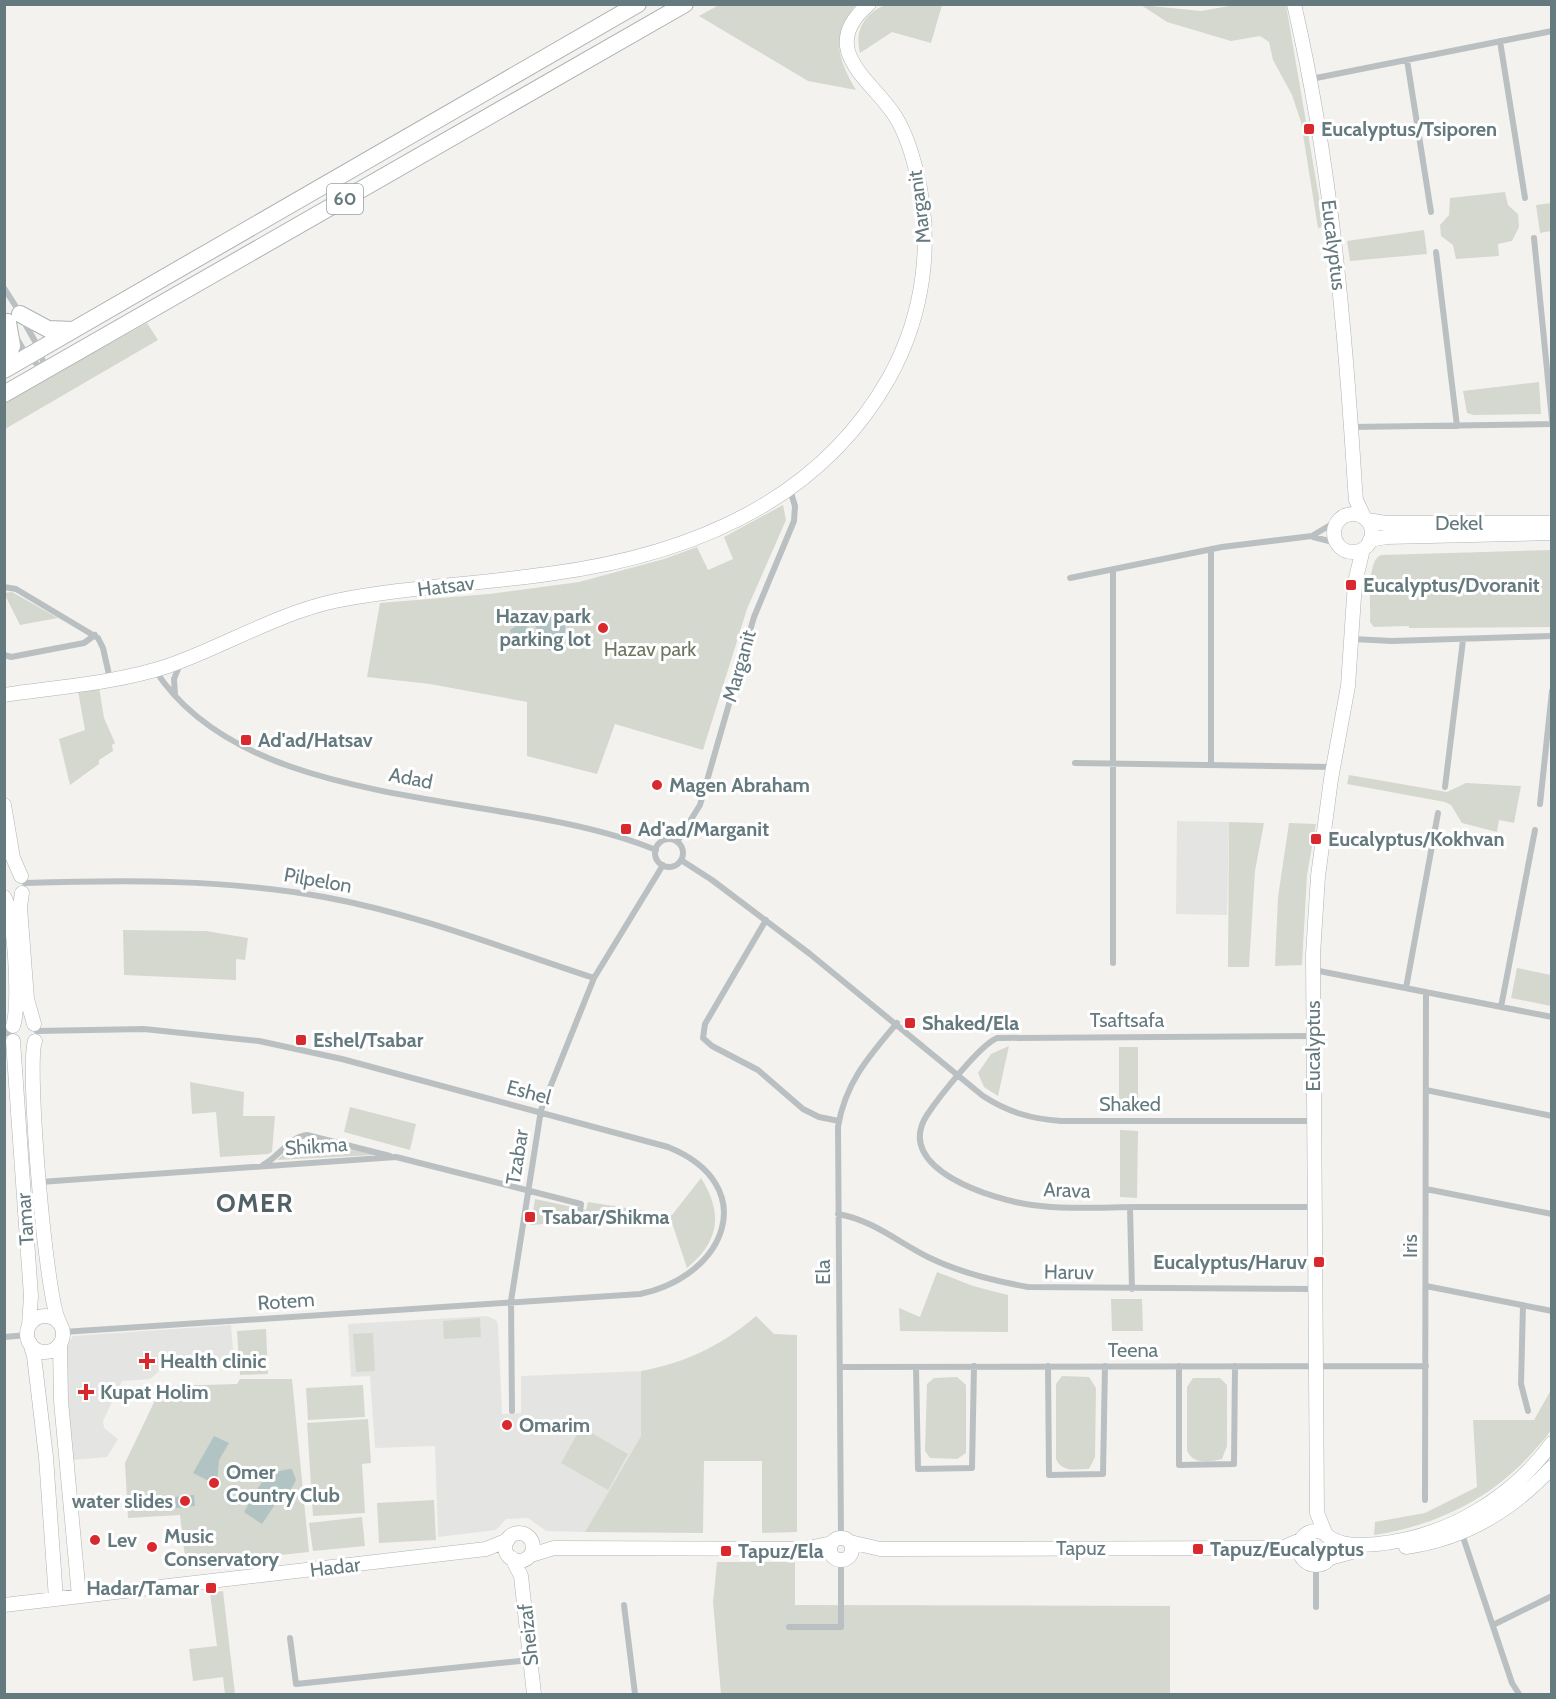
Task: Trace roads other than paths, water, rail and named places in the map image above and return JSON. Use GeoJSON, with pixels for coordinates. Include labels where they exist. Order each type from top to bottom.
{"type":"FeatureCollection","features":[{"type":"Feature","properties":{"kind":"highway","name":"60"},"geometry":{"type":"LineString","coordinates":[[4,368],[74,330],[638,4]]}},
{"type":"Feature","properties":{"kind":"highway","name":"60"},"geometry":{"type":"LineString","coordinates":[[4,394],[685,4]]}},
{"type":"Feature","properties":{"kind":"highway"},"geometry":{"type":"LineString","coordinates":[[4,368],[12,346],[11,317],[48,329],[74,330]]}},
{"type":"Feature","properties":{"kind":"street","name":"Marganit"},"geometry":{"type":"LineString","coordinates":[[860,422],[888,380],[910,331],[921,290],[925,244],[921,192],[906,136],[891,110],[859,75],[850,57],[848,39],[852,23],[869,4]]}},
{"type":"Feature","properties":{"kind":"street","name":"Eucalyptus"},"geometry":{"type":"LineString","coordinates":[[1294,4],[1337,251],[1356,500],[1365,518]]}},
{"type":"Feature","properties":{"kind":"street"},"geometry":{"type":"LineString","coordinates":[[1309,80],[1551,31]]}},
{"type":"Feature","properties":{"kind":"street"},"geometry":{"type":"LineString","coordinates":[[1500,41],[1525,198]]}},
{"type":"Feature","properties":{"kind":"street"},"geometry":{"type":"LineString","coordinates":[[1407,60],[1431,212]]}},
{"type":"Feature","properties":{"kind":"street"},"geometry":{"type":"LineString","coordinates":[[1351,427],[1551,422],[1534,238]]}},
{"type":"Feature","properties":{"kind":"street"},"geometry":{"type":"LineString","coordinates":[[1436,252],[1457,426]]}},
{"type":"Feature","properties":{"kind":"street"},"geometry":{"type":"LineString","coordinates":[[4,288],[11,317],[45,371]]}},
{"type":"Feature","properties":{"kind":"street"},"geometry":{"type":"LineString","coordinates":[[11,317],[45,371]]}},
{"type":"Feature","properties":{"kind":"street","name":"Hatsav"},"geometry":{"type":"LineString","coordinates":[[4,695],[110,679],[155,669],[184,660],[267,622],[320,605],[354,598],[576,570],[651,553],[723,526],[790,490],[826,460],[860,422]]}},
{"type":"Feature","properties":{"kind":"street","name":"Eucalyptus"},"geometry":{"type":"LineString","coordinates":[[1342,518],[1355,488]]}},
{"type":"Feature","properties":{"kind":"street","name":"Marganit"},"geometry":{"type":"LineString","coordinates":[[677,842],[700,805],[753,616],[794,521],[795,506],[790,490]]}},
{"type":"Feature","properties":{"kind":"street"},"geometry":{"type":"LineString","coordinates":[[1070,578],[1210,549],[1306,537],[1322,532],[1342,518],[1357,514],[1365,518],[1372,529],[1367,545],[1353,552],[1341,546],[1306,537]]}},
{"type":"Feature","properties":{"kind":"street"},"geometry":{"type":"LineString","coordinates":[[1341,546],[1334,532],[1342,518]]}},
{"type":"Feature","properties":{"kind":"street","name":"Dekel"},"geometry":{"type":"LineString","coordinates":[[1365,518],[1386,524],[1551,523]]}},
{"type":"Feature","properties":{"kind":"street","name":"Dekel"},"geometry":{"type":"LineString","coordinates":[[1367,545],[1386,537],[1551,533]]}},
{"type":"Feature","properties":{"kind":"street","name":"Eucalyptus"},"geometry":{"type":"LineString","coordinates":[[1327,1536],[1317,1514],[1313,970],[1318,876],[1353,639],[1355,582],[1367,545]]}},
{"type":"Feature","properties":{"kind":"street","name":"Eucalyptus"},"geometry":{"type":"LineString","coordinates":[[1341,546],[1355,582]]}},
{"type":"Feature","properties":{"kind":"street"},"geometry":{"type":"LineString","coordinates":[[1210,549],[1211,765]]}},
{"type":"Feature","properties":{"kind":"street"},"geometry":{"type":"LineString","coordinates":[[1113,569],[1113,963]]}},
{"type":"Feature","properties":{"kind":"street"},"geometry":{"type":"LineString","coordinates":[[4,587],[16,589],[95,635],[102,645],[110,679]]}},
{"type":"Feature","properties":{"kind":"street"},"geometry":{"type":"LineString","coordinates":[[4,655],[11,657],[84,643],[95,635]]}},
{"type":"Feature","properties":{"kind":"street"},"geometry":{"type":"LineString","coordinates":[[1353,639],[1463,640],[1551,636]]}},
{"type":"Feature","properties":{"kind":"street"},"geometry":{"type":"LineString","coordinates":[[1445,787],[1463,640]]}},
{"type":"Feature","properties":{"kind":"street"},"geometry":{"type":"LineString","coordinates":[[176,698],[174,679],[177,669],[184,660]]}},
{"type":"Feature","properties":{"kind":"street","name":"Adad"},"geometry":{"type":"LineString","coordinates":[[155,669],[176,698],[218,733],[259,753],[301,769],[368,786],[576,825],[656,850]]}},
{"type":"Feature","properties":{"kind":"street"},"geometry":{"type":"LineString","coordinates":[[1540,804],[1551,691]]}},
{"type":"Feature","properties":{"kind":"street"},"geometry":{"type":"LineString","coordinates":[[1076,763],[1334,767]]}},
{"type":"Feature","properties":{"kind":"street","name":"Tamar"},"geometry":{"type":"LineString","coordinates":[[4,805],[13,858],[23,884],[20,907],[27,999],[35,1032],[31,1067],[40,1182],[51,1298],[61,1332],[60,1390],[79,1596]]}},
{"type":"Feature","properties":{"kind":"street"},"geometry":{"type":"LineString","coordinates":[[1406,988],[1438,813]]}},
{"type":"Feature","properties":{"kind":"street"},"geometry":{"type":"LineString","coordinates":[[1501,1007],[1534,830]]}},
{"type":"Feature","properties":{"kind":"street"},"geometry":{"type":"LineString","coordinates":[[664,840],[677,842],[682,851],[681,860],[674,866],[663,865],[657,860],[656,850],[664,840]]}},
{"type":"Feature","properties":{"kind":"street"},"geometry":{"type":"LineString","coordinates":[[681,860],[766,920],[897,1023],[959,1076]]}},
{"type":"Feature","properties":{"kind":"street","name":"Tzabar"},"geometry":{"type":"LineString","coordinates":[[512,1411],[511,1303],[541,1112],[594,978],[663,865]]}},
{"type":"Feature","properties":{"kind":"street"},"geometry":{"type":"LineString","coordinates":[[4,873],[14,872],[23,884],[14,898],[4,897]]}},
{"type":"Feature","properties":{"kind":"street","name":"Pilpelon"},"geometry":{"type":"LineString","coordinates":[[23,884],[196,882],[299,893],[413,918],[594,978]]}},
{"type":"Feature","properties":{"kind":"street","name":"Tamar"},"geometry":{"type":"LineString","coordinates":[[4,897],[11,914],[15,972],[16,1007],[10,1033],[31,1300],[29,1335],[43,1434],[56,1599]]}},
{"type":"Feature","properties":{"kind":"street"},"geometry":{"type":"LineString","coordinates":[[766,920],[705,1024],[703,1038],[712,1046],[758,1070],[802,1109],[839,1121]]}},
{"type":"Feature","properties":{"kind":"street"},"geometry":{"type":"LineString","coordinates":[[1313,970],[1551,1017]]}},
{"type":"Feature","properties":{"kind":"street","name":"Iris"},"geometry":{"type":"LineString","coordinates":[[1425,1500],[1426,992]]}},
{"type":"Feature","properties":{"kind":"street"},"geometry":{"type":"LineString","coordinates":[[24,1020],[35,1032],[24,1047],[10,1033],[24,1020]]}},
{"type":"Feature","properties":{"kind":"street","name":"Ela"},"geometry":{"type":"LineString","coordinates":[[841,1541],[839,1121],[843,1102],[855,1075],[897,1023]]}},
{"type":"Feature","properties":{"kind":"street","name":"Eshel"},"geometry":{"type":"LineString","coordinates":[[35,1032],[144,1029],[259,1041],[342,1059],[658,1143],[687,1155],[704,1171],[719,1192],[724,1224],[717,1244],[702,1264],[679,1280],[661,1289],[629,1295],[511,1303]]}},
{"type":"Feature","properties":{"kind":"street","name":"Tsaftsafa"},"geometry":{"type":"LineString","coordinates":[[959,1076],[986,1044],[1005,1036],[1313,1036]]}},
{"type":"Feature","properties":{"kind":"street","name":"Shaked"},"geometry":{"type":"LineString","coordinates":[[959,1076],[997,1105],[1035,1119],[1314,1121]]}},
{"type":"Feature","properties":{"kind":"street","name":"Arava"},"geometry":{"type":"LineString","coordinates":[[959,1076],[929,1112],[921,1128],[923,1151],[933,1165],[971,1187],[1015,1202],[1065,1208],[1314,1207]]}},
{"type":"Feature","properties":{"kind":"street"},"geometry":{"type":"LineString","coordinates":[[1426,1090],[1551,1116]]}},
{"type":"Feature","properties":{"kind":"street"},"geometry":{"type":"LineString","coordinates":[[259,1166],[274,1158],[297,1138],[307,1135],[396,1157]]}},
{"type":"Feature","properties":{"kind":"street","name":"Shikma"},"geometry":{"type":"LineString","coordinates":[[40,1182],[396,1157],[581,1204],[580,1212]]}},
{"type":"Feature","properties":{"kind":"street"},"geometry":{"type":"LineString","coordinates":[[1426,1189],[1551,1214]]}},
{"type":"Feature","properties":{"kind":"street"},"geometry":{"type":"LineString","coordinates":[[1130,1207],[1132,1289]]}},
{"type":"Feature","properties":{"kind":"street","name":"Haruv"},"geometry":{"type":"LineString","coordinates":[[838,1214],[864,1220],[930,1258],[992,1280],[1058,1289],[1315,1289]]}},
{"type":"Feature","properties":{"kind":"street"},"geometry":{"type":"LineString","coordinates":[[1426,1286],[1551,1311]]}},
{"type":"Feature","properties":{"kind":"street","name":"Rotem"},"geometry":{"type":"LineString","coordinates":[[61,1332],[511,1303]]}},
{"type":"Feature","properties":{"kind":"street"},"geometry":{"type":"LineString","coordinates":[[1523,1305],[1521,1384],[1528,1411]]}},
{"type":"Feature","properties":{"kind":"street"},"geometry":{"type":"LineString","coordinates":[[42,1316],[49,1316],[61,1332],[45,1352],[38,1350],[29,1335],[42,1316]]}},
{"type":"Feature","properties":{"kind":"street"},"geometry":{"type":"LineString","coordinates":[[4,1337],[29,1335]]}},
{"type":"Feature","properties":{"kind":"street","name":"Teena"},"geometry":{"type":"LineString","coordinates":[[840,1366],[1426,1366]]}},
{"type":"Feature","properties":{"kind":"street"},"geometry":{"type":"LineString","coordinates":[[916,1366],[918,1469],[972,1468],[974,1366]]}},
{"type":"Feature","properties":{"kind":"street"},"geometry":{"type":"LineString","coordinates":[[1048,1366],[1050,1475],[1060,1475],[1103,1474],[1105,1366]]}},
{"type":"Feature","properties":{"kind":"street"},"geometry":{"type":"LineString","coordinates":[[1179,1366],[1179,1465],[1234,1464],[1235,1366]]}},
{"type":"Feature","properties":{"kind":"street"},"geometry":{"type":"LineString","coordinates":[[1316,1565],[1303,1558],[1299,1548],[1304,1537],[1313,1532],[1350,1545],[1386,1543],[1460,1527],[1515,1484],[1551,1443]]}},
{"type":"Feature","properties":{"kind":"street"},"geometry":{"type":"LineString","coordinates":[[1316,1565],[1355,1550],[1427,1544],[1508,1507],[1551,1467]]}},
{"type":"Feature","properties":{"kind":"street","name":"Eucalyptus"},"geometry":{"type":"LineString","coordinates":[[1304,1537],[1317,1514]]}},
{"type":"Feature","properties":{"kind":"street"},"geometry":{"type":"LineString","coordinates":[[1460,1527],[1512,1683],[1519,1695]]}},
{"type":"Feature","properties":{"kind":"street"},"geometry":{"type":"LineString","coordinates":[[517,1533],[530,1538],[533,1547],[529,1556],[519,1561],[510,1557],[506,1547],[508,1540],[517,1533]]}},
{"type":"Feature","properties":{"kind":"street"},"geometry":{"type":"LineString","coordinates":[[1327,1536],[1333,1545],[1330,1558]]}},
{"type":"Feature","properties":{"kind":"street","name":"Tapuz"},"geometry":{"type":"LineString","coordinates":[[1281,1548],[1304,1537]]}},
{"type":"Feature","properties":{"kind":"street","name":"Tapuz"},"geometry":{"type":"LineString","coordinates":[[530,1538],[558,1548]]}},
{"type":"Feature","properties":{"kind":"street","name":"Hadar"},"geometry":{"type":"LineString","coordinates":[[4,1605],[486,1549],[508,1540]]}},
{"type":"Feature","properties":{"kind":"street"},"geometry":{"type":"LineString","coordinates":[[789,1627],[842,1627],[842,1558],[853,1547],[841,1541],[830,1551],[842,1558]]}},
{"type":"Feature","properties":{"kind":"street","name":"Tapuz"},"geometry":{"type":"LineString","coordinates":[[529,1556],[542,1550],[558,1548],[804,1549],[841,1541],[880,1549],[1281,1548],[1303,1558]]}},
{"type":"Feature","properties":{"kind":"street","name":"Hadar"},"geometry":{"type":"LineString","coordinates":[[486,1549],[510,1557]]}},
{"type":"Feature","properties":{"kind":"street","name":"Tapuz"},"geometry":{"type":"LineString","coordinates":[[804,1549],[842,1558],[880,1549]]}},
{"type":"Feature","properties":{"kind":"street","name":"Sheizaf"},"geometry":{"type":"LineString","coordinates":[[521,1576],[529,1556]]}},
{"type":"Feature","properties":{"kind":"street","name":"Sheizaf"},"geometry":{"type":"LineString","coordinates":[[510,1557],[521,1576],[534,1695]]}},
{"type":"Feature","properties":{"kind":"street"},"geometry":{"type":"LineString","coordinates":[[1316,1565],[1316,1607]]}},
{"type":"Feature","properties":{"kind":"street"},"geometry":{"type":"LineString","coordinates":[[1493,1625],[1551,1596]]}},
{"type":"Feature","properties":{"kind":"street"},"geometry":{"type":"LineString","coordinates":[[624,1605],[635,1695]]}},
{"type":"Feature","properties":{"kind":"street"},"geometry":{"type":"LineString","coordinates":[[290,1638],[296,1684],[531,1660]]}},
{"type":"Feature","properties":{"kind":"place","name":"Eucalyptus/Tsiporen"},"geometry":{"type":"Point","coordinates":[1309,129]}},
{"type":"Feature","properties":{"kind":"place","name":"Eucalyptus/Dvoranit"},"geometry":{"type":"Point","coordinates":[1351,585]}},
{"type":"Feature","properties":{"kind":"place","name":"Hazav park parking lot"},"geometry":{"type":"Point","coordinates":[603,628]}},
{"type":"Feature","properties":{"kind":"place","name":"Ad'ad/Hatsav"},"geometry":{"type":"Point","coordinates":[246,740]}},
{"type":"Feature","properties":{"kind":"place","name":"Magen Abraham"},"geometry":{"type":"Point","coordinates":[657,785]}},
{"type":"Feature","properties":{"kind":"place","name":"Ad'ad/Marganit"},"geometry":{"type":"Point","coordinates":[626,829]}},
{"type":"Feature","properties":{"kind":"place","name":"Eucalyptus/Kokhvan"},"geometry":{"type":"Point","coordinates":[1316,839]}},
{"type":"Feature","properties":{"kind":"place","name":"Shaked/Ela"},"geometry":{"type":"Point","coordinates":[910,1023]}},
{"type":"Feature","properties":{"kind":"place","name":"Eshel/Tsabar"},"geometry":{"type":"Point","coordinates":[301,1040]}},
{"type":"Feature","properties":{"kind":"place","name":"Tsabar/Shikma"},"geometry":{"type":"Point","coordinates":[530,1217]}},
{"type":"Feature","properties":{"kind":"place","name":"Eucalyptus/Haruv"},"geometry":{"type":"Point","coordinates":[1319,1262]}},
{"type":"Feature","properties":{"kind":"place","name":"Health clinic"},"geometry":{"type":"Point","coordinates":[147,1361]}},
{"type":"Feature","properties":{"kind":"place","name":"Kupat Holim"},"geometry":{"type":"Point","coordinates":[86,1392]}},
{"type":"Feature","properties":{"kind":"place","name":"Omarim"},"geometry":{"type":"Point","coordinates":[507,1425]}},
{"type":"Feature","properties":{"kind":"place","name":"Omer Country Club"},"geometry":{"type":"Point","coordinates":[214,1483]}},
{"type":"Feature","properties":{"kind":"place","name":"water slides"},"geometry":{"type":"Point","coordinates":[185,1501]}},
{"type":"Feature","properties":{"kind":"place","name":"Lev"},"geometry":{"type":"Point","coordinates":[95,1540]}},
{"type":"Feature","properties":{"kind":"place","name":"Music Conservatory"},"geometry":{"type":"Point","coordinates":[152,1547]}},
{"type":"Feature","properties":{"kind":"place","name":"Tapuz/Eucalyptus"},"geometry":{"type":"Point","coordinates":[1198,1549]}},
{"type":"Feature","properties":{"kind":"place","name":"Tapuz/Ela"},"geometry":{"type":"Point","coordinates":[726,1551]}},
{"type":"Feature","properties":{"kind":"place","name":"Hadar/Tamar"},"geometry":{"type":"Point","coordinates":[211,1588]}},
{"type":"Feature","properties":{"kind":"district","name":"OMER"},"geometry":{"type":"Point","coordinates":[255,1203]}},
{"type":"Feature","properties":{"kind":"park label","name":"Hazav park"},"geometry":{"type":"Point","coordinates":[650,649]}}]}
